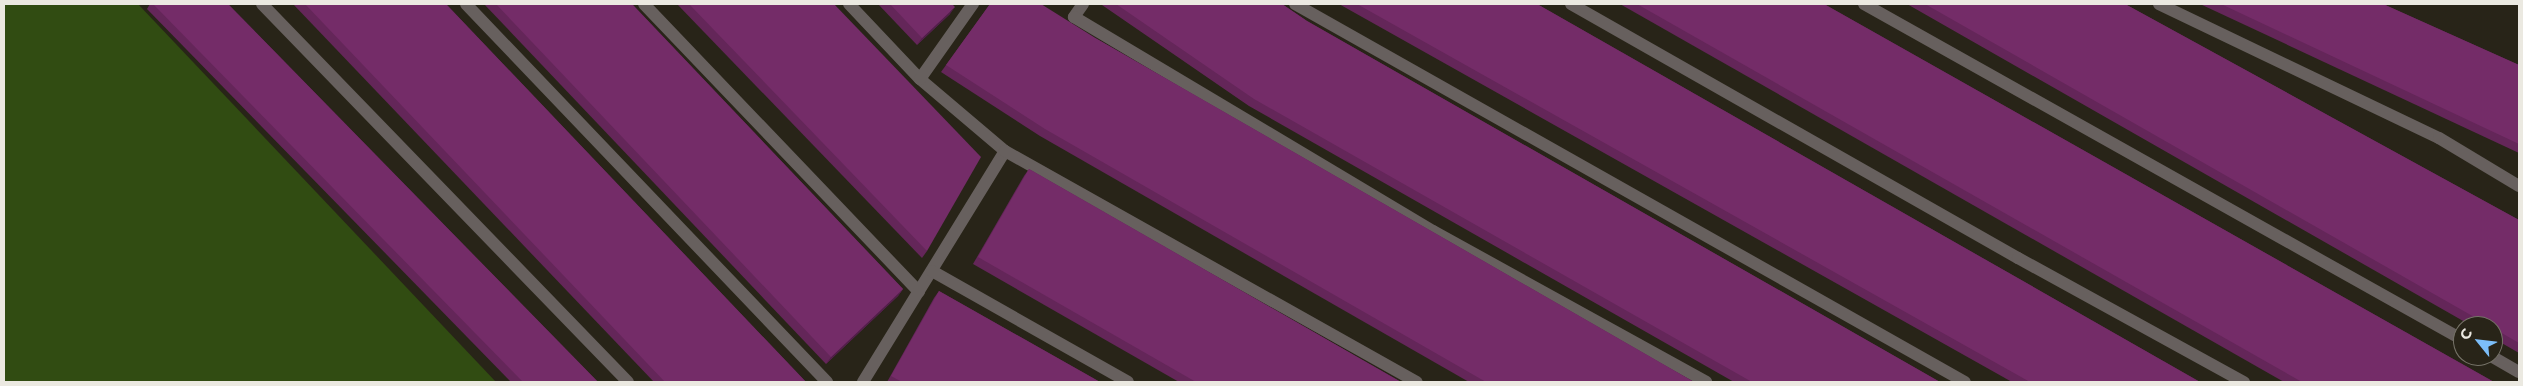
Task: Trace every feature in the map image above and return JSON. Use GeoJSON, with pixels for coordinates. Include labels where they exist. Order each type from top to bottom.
{"type":"FeatureCollection","features":[{"type":"Feature","properties":{"kind":"lane"},"geometry":{"type":"LineString","coordinates":[[262,4],[628,382]]}},
{"type":"Feature","properties":{"kind":"lane"},"geometry":{"type":"LineString","coordinates":[[466,4],[827,382]]}},
{"type":"Feature","properties":{"kind":"lane"},"geometry":{"type":"LineString","coordinates":[[644,4],[919,292]]}},
{"type":"Feature","properties":{"kind":"lane"},"geometry":{"type":"LineString","coordinates":[[849,4],[920,79],[1006,151],[1417,382]]}},
{"type":"Feature","properties":{"kind":"lane"},"geometry":{"type":"LineString","coordinates":[[920,79],[974,4]]}},
{"type":"Feature","properties":{"kind":"lane"},"geometry":{"type":"LineString","coordinates":[[1295,4],[1965,382]]}},
{"type":"Feature","properties":{"kind":"lane"},"geometry":{"type":"LineString","coordinates":[[1571,4],[2018,258],[2244,382]]}},
{"type":"Feature","properties":{"kind":"lane"},"geometry":{"type":"LineString","coordinates":[[1864,4],[2453,334]]}},
{"type":"Feature","properties":{"kind":"lane"},"geometry":{"type":"LineString","coordinates":[[2159,4],[2439,138],[2519,186]]}},
{"type":"Feature","properties":{"kind":"lane"},"geometry":{"type":"LineString","coordinates":[[1079,5],[1074,17],[1434,231],[1706,382]]}},
{"type":"Feature","properties":{"kind":"lane"},"geometry":{"type":"LineString","coordinates":[[863,382],[1006,151]]}},
{"type":"Feature","properties":{"kind":"lane"},"geometry":{"type":"LineString","coordinates":[[932,271],[1128,382]]}},
{"type":"Feature","properties":{"kind":"lane"},"geometry":{"type":"LineString","coordinates":[[2503,363],[2519,372]]}},
{"type":"Feature","properties":{"kind":"green space"},"geometry":{"type":"Polygon","coordinates":[[[4,4],[138,4],[496,382],[4,382],[4,4]]]}},
{"type":"Feature","properties":{"kind":"building"},"geometry":{"type":"Polygon","coordinates":[[[153,4],[228,4],[598,382],[523,382],[153,4]]]}},
{"type":"Feature","properties":{"kind":"building"},"geometry":{"type":"Polygon","coordinates":[[[305,4],[446,4],[806,382],[665,382],[305,4]]]}},
{"type":"Feature","properties":{"kind":"building"},"geometry":{"type":"Polygon","coordinates":[[[496,4],[632,4],[903,289],[831,357],[496,4]]]}},
{"type":"Feature","properties":{"kind":"building"},"geometry":{"type":"Polygon","coordinates":[[[689,4],[834,4],[981,157],[927,251],[689,4]]]}},
{"type":"Feature","properties":{"kind":"building"},"geometry":{"type":"Polygon","coordinates":[[[890,4],[952,4],[955,7],[922,38],[890,4]]]}},
{"type":"Feature","properties":{"kind":"building"},"geometry":{"type":"Polygon","coordinates":[[[990,4],[1041,4],[1097,39],[1694,382],[1486,382],[1045,129],[946,65],[990,4]]]}},
{"type":"Feature","properties":{"kind":"building"},"geometry":{"type":"Polygon","coordinates":[[[1116,4],[1282,4],[1307,21],[1940,382],[1752,382],[1254,99],[1116,4]]]}},
{"type":"Feature","properties":{"kind":"building"},"geometry":{"type":"Polygon","coordinates":[[[1357,4],[1537,4],[2200,382],[2030,382],[1357,4]]]}},
{"type":"Feature","properties":{"kind":"building"},"geometry":{"type":"Polygon","coordinates":[[[1637,4],[1824,4],[2453,359],[2453,366],[2466,366],[2494,382],[2302,382],[1637,4]]]}},
{"type":"Feature","properties":{"kind":"building"},"geometry":{"type":"Polygon","coordinates":[[[1925,4],[2125,4],[2519,220],[2519,343],[2503,334],[2503,316],[2472,316],[1925,4]]]}},
{"type":"Feature","properties":{"kind":"building"},"geometry":{"type":"Polygon","coordinates":[[[2221,4],[2383,4],[2519,65],[2519,144],[2221,4]]]}},
{"type":"Feature","properties":{"kind":"building"},"geometry":{"type":"Polygon","coordinates":[[[1029,169],[1401,382],[1196,382],[978,257],[1029,169]]]}},
{"type":"Feature","properties":{"kind":"building"},"geometry":{"type":"Polygon","coordinates":[[[939,291],[1100,382],[902,382],[891,376],[939,291]]]}}]}
